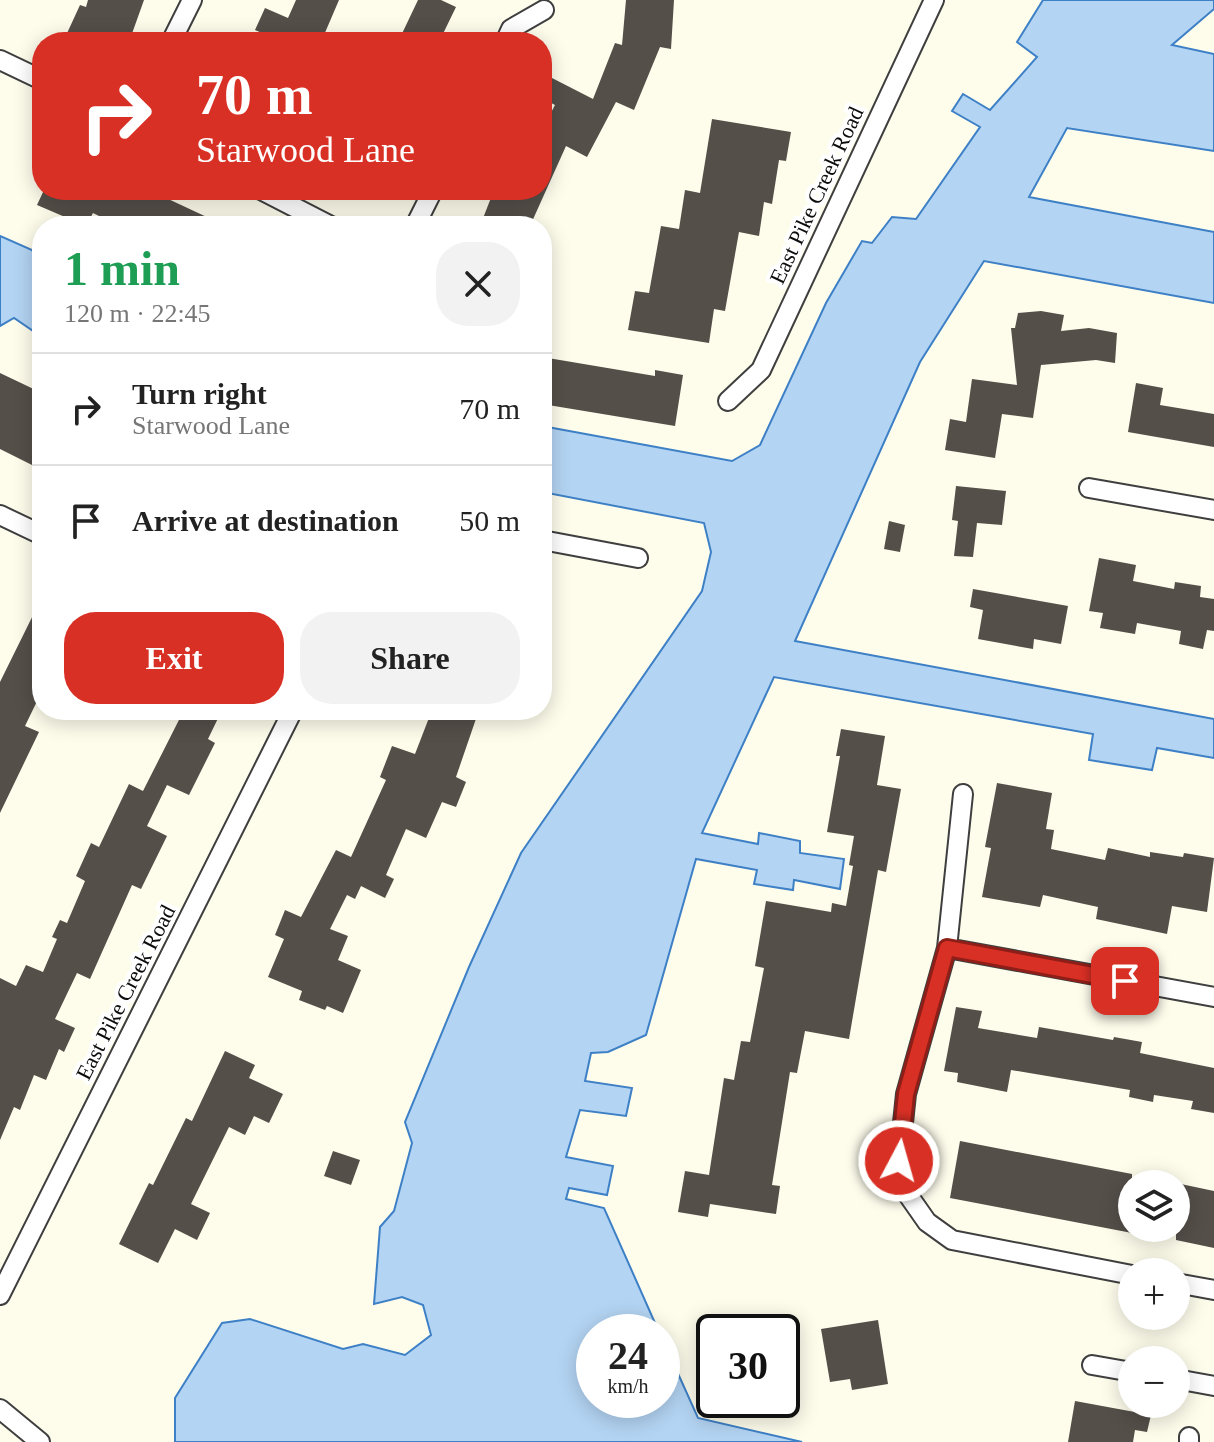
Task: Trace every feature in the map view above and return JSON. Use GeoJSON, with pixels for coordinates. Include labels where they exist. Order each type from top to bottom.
{"type":"FeatureCollection","features":[{"type":"Feature","properties":{"kind":"street"},"geometry":{"type":"LineString","coordinates":[[176,32],[192,0]]}},
{"type":"Feature","properties":{"kind":"street","name":"East Pike Creek Road"},"geometry":{"type":"LineString","coordinates":[[728,401],[761,370],[934,0]]}},
{"type":"Feature","properties":{"kind":"street"},"geometry":{"type":"LineString","coordinates":[[510,32],[544,10]]}},
{"type":"Feature","properties":{"kind":"street"},"geometry":{"type":"LineString","coordinates":[[0,60],[32,75]]}},
{"type":"Feature","properties":{"kind":"street"},"geometry":{"type":"LineString","coordinates":[[280,200],[312,216]]}},
{"type":"Feature","properties":{"kind":"street"},"geometry":{"type":"LineString","coordinates":[[1089,488],[1214,510]]}},
{"type":"Feature","properties":{"kind":"street"},"geometry":{"type":"LineString","coordinates":[[0,515],[32,530]]}},
{"type":"Feature","properties":{"kind":"street"},"geometry":{"type":"LineString","coordinates":[[552,542],[638,558]]}},
{"type":"Feature","properties":{"kind":"street","name":"East Pike Creek Road"},"geometry":{"type":"LineString","coordinates":[[0,1295],[288,720]]}},
{"type":"Feature","properties":{"kind":"street"},"geometry":{"type":"LineString","coordinates":[[963,794],[947,948],[906,1094],[899,1161],[906,1192],[927,1222],[952,1240],[1118,1272]]}},
{"type":"Feature","properties":{"kind":"street"},"geometry":{"type":"LineString","coordinates":[[947,948],[1214,997]]}},
{"type":"Feature","properties":{"kind":"street"},"geometry":{"type":"LineString","coordinates":[[1190,1286],[1214,1290]]}},
{"type":"Feature","properties":{"kind":"street"},"geometry":{"type":"LineString","coordinates":[[1092,1365],[1118,1370]]}},
{"type":"Feature","properties":{"kind":"street"},"geometry":{"type":"LineString","coordinates":[[1190,1382],[1214,1386]]}},
{"type":"Feature","properties":{"kind":"street"},"geometry":{"type":"LineString","coordinates":[[0,1409],[40,1442]]}},
{"type":"Feature","properties":{"kind":"water"},"geometry":{"type":"Polygon","coordinates":[[[1043,0],[1214,0],[1214,9],[1172,45],[1214,54],[1214,151],[1067,128],[1029,197],[1214,232],[1214,303],[984,261],[920,362],[795,641],[1214,719],[1214,758],[1157,748],[1152,770],[1089,760],[1093,734],[774,677],[702,833],[758,844],[759,833],[800,841],[800,853],[844,859],[840,889],[794,880],[793,890],[754,884],[757,870],[696,859],[646,1035],[608,1052],[591,1053],[585,1081],[632,1088],[626,1116],[580,1110],[566,1157],[613,1166],[607,1195],[569,1188],[566,1199],[604,1208],[651,1314],[576,1314],[576,1418],[680,1418],[680,1378],[696,1418],[802,1442],[175,1442],[175,1398],[222,1323],[250,1319],[343,1349],[363,1344],[405,1355],[431,1335],[423,1305],[402,1297],[374,1304],[380,1227],[394,1211],[412,1143],[405,1122],[469,967],[521,853],[702,591],[711,552],[704,523],[552,494],[552,428],[732,461],[760,445],[826,303],[862,241],[872,243],[892,217],[916,219],[980,127],[952,111],[963,94],[990,110],[1037,57],[1017,42],[1043,0]]]}},
{"type":"Feature","properties":{"kind":"water"},"geometry":{"type":"Polygon","coordinates":[[[0,236],[32,250],[32,330],[14,318],[0,326],[0,236]]]}},
{"type":"Feature","properties":{"kind":"building"},"geometry":{"type":"Polygon","coordinates":[[[88,0],[144,0],[133,32],[68,32],[80,5],[86,7],[88,0]]]}},
{"type":"Feature","properties":{"kind":"building"},"geometry":{"type":"Polygon","coordinates":[[[296,0],[339,0],[325,32],[255,30],[265,8],[288,18],[296,0]]]}},
{"type":"Feature","properties":{"kind":"building"},"geometry":{"type":"Polygon","coordinates":[[[418,0],[441,0],[456,7],[444,32],[403,32],[418,0]]]}},
{"type":"Feature","properties":{"kind":"building"},"geometry":{"type":"Polygon","coordinates":[[[626,0],[674,0],[671,49],[660,47],[634,110],[616,102],[587,157],[566,146],[552,177],[552,111],[555,105],[552,103],[552,78],[593,99],[615,43],[622,45],[626,0]]]}},
{"type":"Feature","properties":{"kind":"building"},"geometry":{"type":"Polygon","coordinates":[[[712,119],[791,132],[786,161],[779,160],[772,204],[764,202],[759,236],[739,232],[725,311],[714,309],[709,343],[628,330],[635,291],[649,293],[661,226],[679,229],[685,190],[700,193],[712,119]]]}},
{"type":"Feature","properties":{"kind":"building"},"geometry":{"type":"Polygon","coordinates":[[[39,200],[170,200],[205,216],[99,216],[93,213],[91,216],[63,216],[37,205],[39,200]]]}},
{"type":"Feature","properties":{"kind":"building"},"geometry":{"type":"Polygon","coordinates":[[[490,200],[542,200],[534,216],[484,216],[490,200]]]}},
{"type":"Feature","properties":{"kind":"building"},"geometry":{"type":"Polygon","coordinates":[[[1041,311],[1064,315],[1061,331],[1089,328],[1117,333],[1115,363],[1096,360],[1041,365],[1033,418],[1002,414],[995,458],[945,450],[950,419],[966,422],[972,379],[1017,385],[1011,328],[1015,328],[1018,313],[1041,311]]]}},
{"type":"Feature","properties":{"kind":"building"},"geometry":{"type":"Polygon","coordinates":[[[552,359],[655,376],[655,370],[683,375],[675,426],[552,406],[552,359]]]}},
{"type":"Feature","properties":{"kind":"building"},"geometry":{"type":"Polygon","coordinates":[[[0,373],[32,388],[32,465],[0,449],[0,373]]]}},
{"type":"Feature","properties":{"kind":"building"},"geometry":{"type":"Polygon","coordinates":[[[1136,383],[1163,388],[1160,405],[1214,414],[1214,447],[1128,432],[1136,383]]]}},
{"type":"Feature","properties":{"kind":"building"},"geometry":{"type":"Polygon","coordinates":[[[956,486],[1006,491],[1002,525],[977,523],[973,557],[954,556],[958,521],[952,520],[956,486]]]}},
{"type":"Feature","properties":{"kind":"building"},"geometry":{"type":"Polygon","coordinates":[[[889,521],[905,525],[900,552],[884,549],[889,521]]]}},
{"type":"Feature","properties":{"kind":"building"},"geometry":{"type":"Polygon","coordinates":[[[1099,558],[1136,565],[1133,581],[1174,589],[1175,582],[1201,586],[1200,597],[1214,599],[1214,631],[1207,630],[1203,649],[1179,644],[1181,631],[1137,623],[1135,634],[1100,628],[1103,613],[1089,611],[1099,558]]]}},
{"type":"Feature","properties":{"kind":"building"},"geometry":{"type":"Polygon","coordinates":[[[973,589],[1068,606],[1061,644],[1034,639],[1033,649],[978,639],[983,610],[970,607],[973,589]]]}},
{"type":"Feature","properties":{"kind":"building"},"geometry":{"type":"Polygon","coordinates":[[[32,617],[32,712],[25,726],[39,732],[0,813],[0,682],[32,617]]]}},
{"type":"Feature","properties":{"kind":"building"},"geometry":{"type":"Polygon","coordinates":[[[179,720],[217,720],[208,739],[215,743],[189,795],[167,785],[147,826],[167,836],[141,889],[132,885],[90,979],[77,973],[55,1019],[75,1028],[64,1052],[59,1049],[46,1080],[34,1075],[20,1110],[14,1107],[0,1140],[0,978],[16,986],[26,965],[43,972],[57,939],[52,937],[60,920],[67,923],[85,881],[76,876],[91,843],[99,847],[129,784],[143,791],[179,720]]]}},
{"type":"Feature","properties":{"kind":"building"},"geometry":{"type":"Polygon","coordinates":[[[428,720],[476,720],[456,777],[466,782],[456,807],[442,802],[426,838],[406,829],[386,875],[394,879],[385,898],[361,886],[355,899],[347,895],[330,929],[348,936],[338,960],[361,970],[343,1013],[299,1000],[302,991],[268,977],[284,939],[275,935],[285,910],[301,917],[336,850],[351,857],[386,780],[380,777],[392,746],[415,754],[428,720]]]}},
{"type":"Feature","properties":{"kind":"building"},"geometry":{"type":"Polygon","coordinates":[[[841,729],[885,736],[877,785],[901,789],[886,872],[878,870],[849,1039],[805,1031],[797,1073],[790,1072],[772,1185],[780,1186],[776,1214],[710,1204],[708,1217],[678,1212],[685,1171],[709,1175],[724,1078],[734,1080],[741,1041],[750,1042],[764,968],[755,966],[766,901],[831,912],[832,903],[846,906],[853,866],[849,865],[854,836],[827,832],[840,756],[836,756],[841,729]]]}},
{"type":"Feature","properties":{"kind":"building"},"geometry":{"type":"Polygon","coordinates":[[[997,783],[1052,793],[1046,829],[1054,830],[1051,849],[1105,860],[1108,848],[1150,857],[1150,852],[1214,858],[1207,912],[1172,906],[1167,934],[1096,919],[1098,907],[1043,895],[1040,907],[982,897],[991,848],[985,847],[997,783]]]}},
{"type":"Feature","properties":{"kind":"building"},"geometry":{"type":"Polygon","coordinates":[[[956,1007],[982,1011],[978,1028],[1037,1038],[1039,1027],[1113,1040],[1114,1037],[1142,1042],[1140,1053],[1214,1068],[1214,1113],[1191,1109],[1193,1101],[1154,1095],[1153,1102],[1129,1097],[1130,1090],[1011,1070],[1007,1092],[957,1082],[958,1073],[944,1071],[956,1007]]]}},
{"type":"Feature","properties":{"kind":"building"},"geometry":{"type":"Polygon","coordinates":[[[225,1051],[255,1065],[249,1078],[283,1094],[269,1123],[254,1116],[245,1135],[229,1127],[191,1204],[210,1213],[197,1240],[175,1229],[158,1263],[119,1244],[186,1118],[192,1121],[225,1051]]]}},
{"type":"Feature","properties":{"kind":"building"},"geometry":{"type":"Polygon","coordinates":[[[960,1141],[1118,1171],[1118,1230],[950,1198],[960,1141]]]}},
{"type":"Feature","properties":{"kind":"building"},"geometry":{"type":"Polygon","coordinates":[[[333,1151],[360,1160],[351,1185],[324,1176],[333,1151]]]}},
{"type":"Feature","properties":{"kind":"building"},"geometry":{"type":"Polygon","coordinates":[[[1190,1186],[1214,1191],[1214,1248],[1186,1242],[1190,1242],[1190,1186]]]}},
{"type":"Feature","properties":{"kind":"building"},"geometry":{"type":"Polygon","coordinates":[[[878,1320],[888,1384],[852,1390],[850,1379],[830,1382],[821,1329],[878,1320]]]}},
{"type":"Feature","properties":{"kind":"building"},"geometry":{"type":"Polygon","coordinates":[[[1075,1401],[1118,1409],[1118,1418],[1150,1418],[1147,1432],[1135,1430],[1133,1442],[1068,1442],[1075,1401]]]}},
{"type":"Feature","properties":{"kind":"route"},"geometry":{"type":"LineString","coordinates":[[899,1161],[906,1094],[947,948],[1125,981]]}}]}
